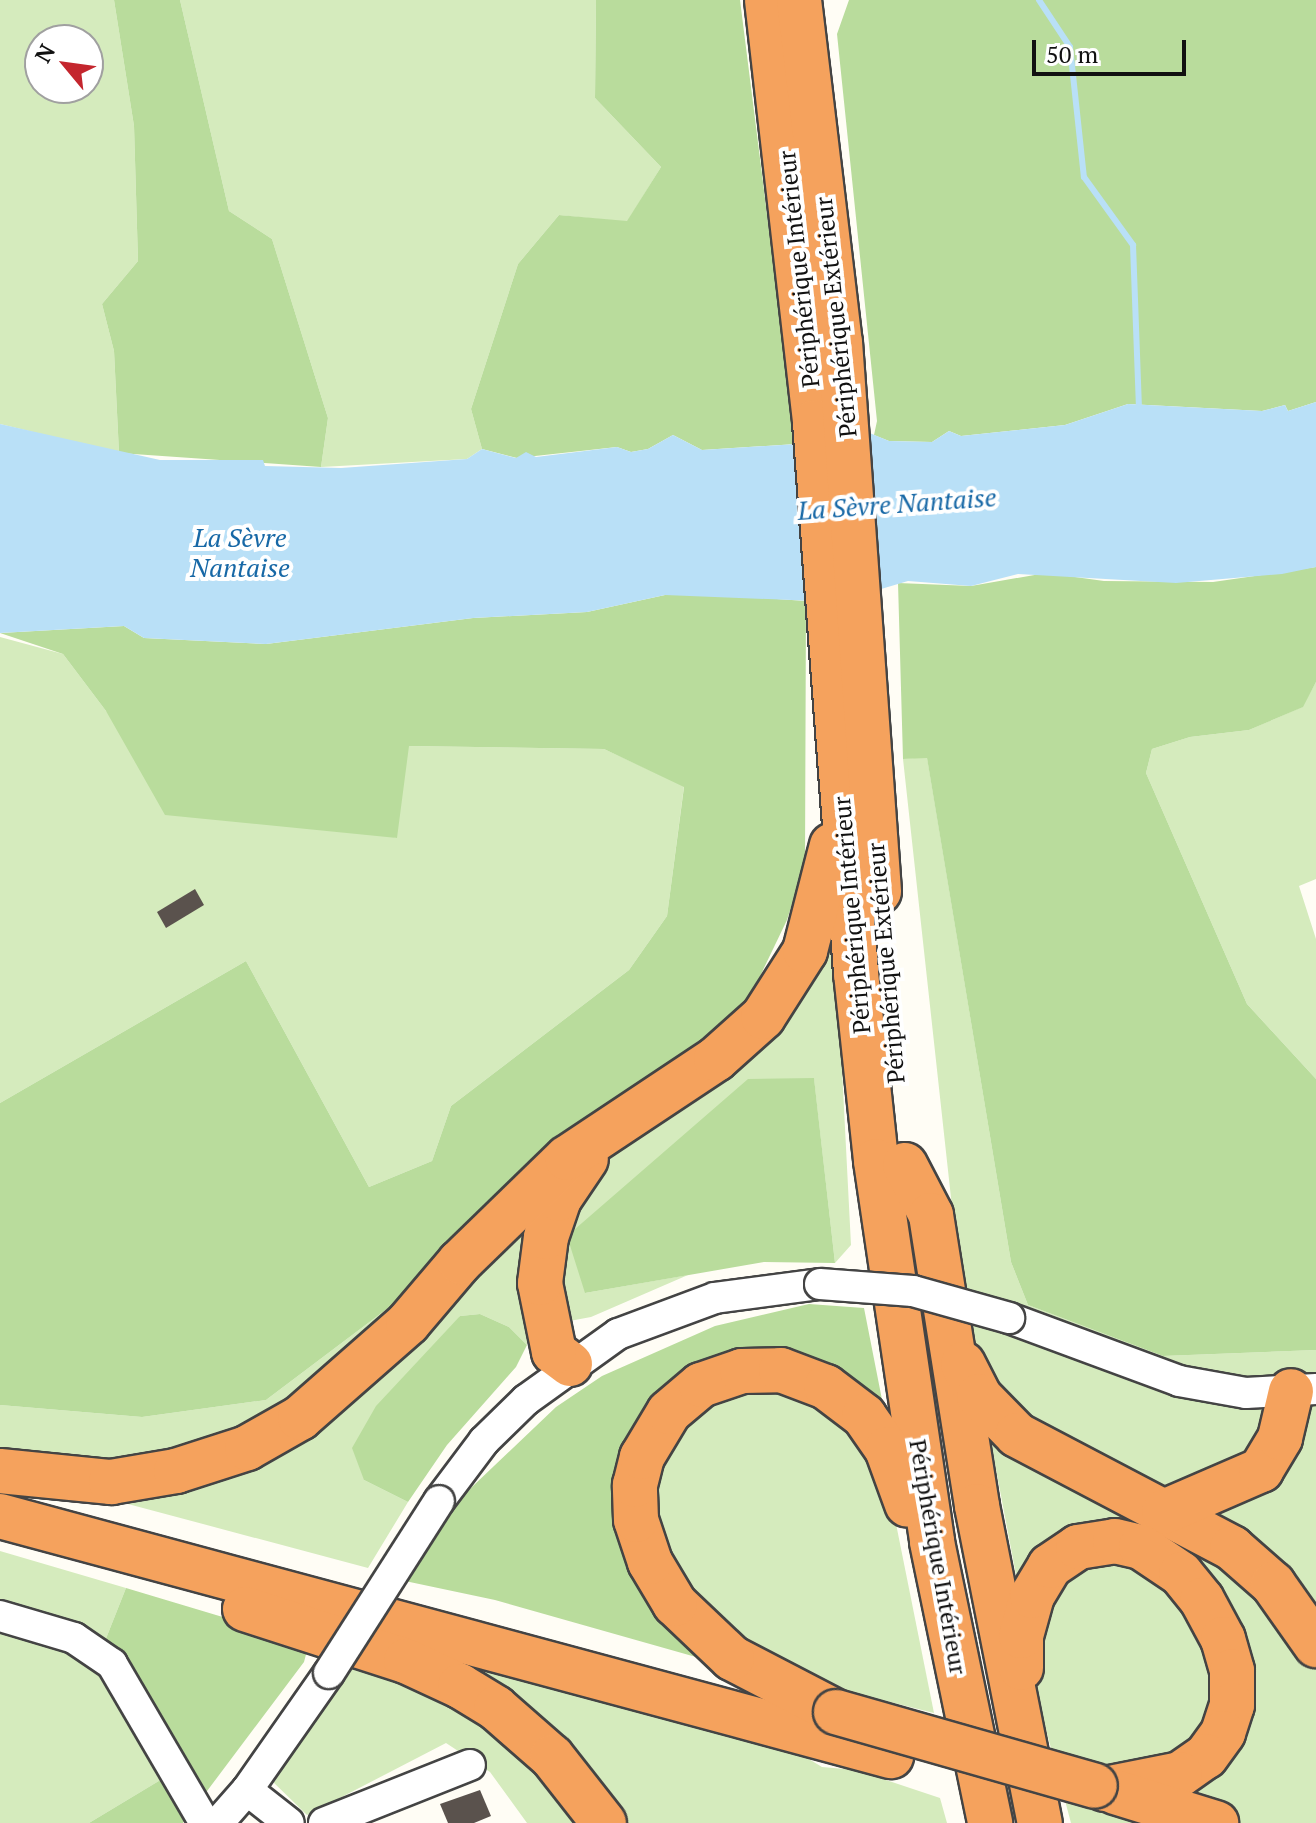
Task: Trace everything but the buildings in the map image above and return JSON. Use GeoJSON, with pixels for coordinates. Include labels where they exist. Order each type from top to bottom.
{"type":"FeatureCollection","features":[{"type":"Feature","properties":{"kind":"highway","name":"Périphérique Intérieur"},"geometry":{"type":"LineString","coordinates":[[767,0],[852,704],[844,826],[873,1136],[932,1542],[990,1823]]}},
{"type":"Feature","properties":{"kind":"highway","name":"Périphérique Extérieur"},"geometry":{"type":"LineString","coordinates":[[799,0],[840,342],[852,704],[878,873],[905,1165],[950,1474],[1019,1823]]}},
{"type":"Feature","properties":{"kind":"highway"},"geometry":{"type":"LineString","coordinates":[[0,1471],[111,1482],[176,1471],[247,1448],[300,1418],[349,1378],[530,1191],[601,1137],[716,1059],[763,1017],[805,951],[827,853],[844,826]]}},
{"type":"Feature","properties":{"kind":"highway"},"geometry":{"type":"LineString","coordinates":[[570,1364],[554,1352],[544,1319],[540,1283],[546,1237],[559,1199],[601,1137]]}},
{"type":"Feature","properties":{"kind":"highway"},"geometry":{"type":"LineString","coordinates":[[905,1165],[931,1215],[1013,1703],[1040,1823]]}},
{"type":"Feature","properties":{"kind":"highway"},"geometry":{"type":"LineString","coordinates":[[950,1341],[979,1396],[1017,1435],[1164,1512],[1250,1563],[1273,1584],[1316,1645]]}},
{"type":"Feature","properties":{"kind":"highway"},"geometry":{"type":"LineString","coordinates":[[836,1712],[732,1658],[675,1604],[650,1562],[636,1520],[635,1485],[649,1441],[669,1412],[709,1382],[755,1370],[803,1376],[839,1395],[876,1430],[912,1520],[932,1542]]}},
{"type":"Feature","properties":{"kind":"highway"},"geometry":{"type":"LineString","coordinates":[[1164,1512],[1261,1470],[1304,1390]]}},
{"type":"Feature","properties":{"kind":"highway"},"geometry":{"type":"LineString","coordinates":[[0,1493],[836,1712],[1103,1803],[1216,1823]]}},
{"type":"Feature","properties":{"kind":"highway"},"geometry":{"type":"LineString","coordinates":[[0,1516],[1179,1823]]}},
{"type":"Feature","properties":{"kind":"highway"},"geometry":{"type":"LineString","coordinates":[[0,1532],[432,1671],[496,1708],[522,1729],[570,1777],[604,1823]]}},
{"type":"Feature","properties":{"kind":"highway"},"geometry":{"type":"LineString","coordinates":[[1013,1703],[1032,1596],[1064,1554],[1115,1541],[1141,1547],[1181,1574],[1214,1619],[1230,1660],[1234,1695],[1228,1721],[1206,1756],[1180,1774],[1103,1803]]}},
{"type":"Feature","properties":{"kind":"highway"},"geometry":{"type":"LineString","coordinates":[[478,1620],[889,1748]]}},
{"type":"Feature","properties":{"kind":"street"},"geometry":{"type":"LineString","coordinates":[[218,1823],[247,1790],[329,1673],[439,1501],[484,1441],[570,1364],[649,1318],[715,1298],[820,1284],[913,1291],[1009,1318],[1179,1381],[1246,1393],[1304,1390]]}},
{"type":"Feature","properties":{"kind":"street"},"geometry":{"type":"LineString","coordinates":[[0,1616],[74,1638],[112,1664],[205,1823]]}},
{"type":"Feature","properties":{"kind":"street"},"geometry":{"type":"LineString","coordinates":[[324,1823],[470,1765]]}},
{"type":"Feature","properties":{"kind":"street"},"geometry":{"type":"LineString","coordinates":[[247,1790],[289,1823]]}},
{"type":"Feature","properties":{"kind":"green space"},"geometry":{"type":"Polygon","coordinates":[[[0,0],[114,0],[134,126],[138,261],[102,304],[114,351],[119,453],[0,424],[0,0]]]}},
{"type":"Feature","properties":{"kind":"green space"},"geometry":{"type":"Polygon","coordinates":[[[114,0],[180,0],[229,211],[272,239],[328,418],[321,467],[119,453],[114,351],[102,304],[138,261],[134,126],[114,0]]]}},
{"type":"Feature","properties":{"kind":"green space"},"geometry":{"type":"Polygon","coordinates":[[[180,0],[596,0],[595,98],[661,167],[627,222],[559,215],[518,264],[471,409],[482,449],[467,459],[321,467],[328,418],[272,239],[229,211],[180,0]]]}},
{"type":"Feature","properties":{"kind":"green space"},"geometry":{"type":"Polygon","coordinates":[[[596,0],[740,0],[796,444],[702,450],[673,435],[648,449],[631,452],[617,447],[517,458],[482,449],[471,409],[518,264],[559,215],[627,221],[661,167],[595,98],[596,0]]]}},
{"type":"Feature","properties":{"kind":"green space"},"geometry":{"type":"Polygon","coordinates":[[[849,0],[1316,0],[1316,402],[1288,411],[1285,405],[1262,411],[1128,404],[1065,425],[961,436],[949,431],[932,442],[889,441],[874,435],[877,421],[837,34],[849,0]]]}},
{"type":"Feature","properties":{"kind":"green space"},"geometry":{"type":"Polygon","coordinates":[[[1316,567],[1316,682],[1303,707],[1249,730],[1190,737],[1152,749],[1146,773],[1247,1004],[1316,1079],[1316,1350],[1163,1356],[1028,1305],[1011,1262],[927,758],[903,759],[898,583],[971,586],[1046,573],[1104,581],[1213,582],[1316,567]]]}},
{"type":"Feature","properties":{"kind":"green space"},"geometry":{"type":"Polygon","coordinates":[[[707,594],[806,601],[805,863],[787,920],[751,995],[708,1034],[514,1177],[396,1302],[266,1400],[142,1417],[0,1405],[0,1103],[246,961],[369,1187],[432,1161],[451,1106],[629,970],[667,916],[684,787],[604,749],[409,746],[397,838],[165,815],[106,711],[63,654],[0,633],[124,626],[144,638],[266,644],[473,618],[587,612],[665,595],[707,594]]]}},
{"type":"Feature","properties":{"kind":"green space"},"geometry":{"type":"Polygon","coordinates":[[[0,637],[63,654],[106,711],[396,838],[408,746],[604,749],[684,786],[667,916],[629,970],[451,1106],[432,1161],[369,1187],[246,961],[0,1103],[0,637]]]}},
{"type":"Feature","properties":{"kind":"green space"},"geometry":{"type":"Polygon","coordinates":[[[1316,682],[1316,879],[1299,886],[1316,939],[1316,1079],[1247,1004],[1146,773],[1152,749],[1190,737],[1249,730],[1302,707],[1316,682]]]}},
{"type":"Feature","properties":{"kind":"green space"},"geometry":{"type":"Polygon","coordinates":[[[927,757],[1011,1262],[1028,1305],[1163,1356],[1316,1350],[1316,1823],[1071,1823],[1044,1722],[960,1280],[903,759],[927,757]]]}},
{"type":"Feature","properties":{"kind":"green space"},"geometry":{"type":"Polygon","coordinates":[[[834,913],[851,1245],[835,1263],[814,1079],[585,1293],[688,1275],[591,1317],[564,1322],[555,1259],[581,1185],[834,913]]]}},
{"type":"Feature","properties":{"kind":"green space"},"geometry":{"type":"Polygon","coordinates":[[[814,1078],[835,1263],[764,1262],[585,1293],[567,1236],[748,1079],[814,1078]]]}},
{"type":"Feature","properties":{"kind":"green space"},"geometry":{"type":"Polygon","coordinates":[[[543,1197],[529,1271],[527,1345],[509,1327],[480,1314],[460,1316],[364,1480],[408,1502],[368,1568],[113,1500],[179,1486],[543,1197]]]}},
{"type":"Feature","properties":{"kind":"green space"},"geometry":{"type":"Polygon","coordinates":[[[396,1302],[255,1425],[144,1463],[0,1456],[0,1405],[142,1417],[266,1400],[396,1302]]]}},
{"type":"Feature","properties":{"kind":"green space"},"geometry":{"type":"Polygon","coordinates":[[[809,1304],[864,1308],[886,1420],[732,1356],[632,1458],[710,1661],[495,1600],[405,1581],[452,1506],[556,1407],[602,1376],[715,1326],[809,1304]]]}},
{"type":"Feature","properties":{"kind":"green space"},"geometry":{"type":"Polygon","coordinates":[[[480,1314],[509,1327],[527,1345],[516,1367],[447,1445],[408,1502],[364,1480],[352,1448],[376,1406],[460,1316],[480,1314]]]}},
{"type":"Feature","properties":{"kind":"green space"},"geometry":{"type":"Polygon","coordinates":[[[720,1386],[808,1389],[885,1469],[934,1713],[850,1692],[702,1620],[654,1533],[651,1466],[720,1386]]]}},
{"type":"Feature","properties":{"kind":"green space"},"geometry":{"type":"Polygon","coordinates":[[[0,1551],[126,1588],[105,1641],[182,1767],[89,1823],[0,1823],[0,1551]]]}},
{"type":"Feature","properties":{"kind":"green space"},"geometry":{"type":"Polygon","coordinates":[[[126,1588],[309,1643],[304,1662],[183,1823],[89,1823],[182,1767],[105,1641],[126,1588]]]}},
{"type":"Feature","properties":{"kind":"green space"},"geometry":{"type":"Polygon","coordinates":[[[380,1632],[794,1750],[822,1767],[856,1770],[940,1798],[947,1823],[621,1823],[380,1632]]]}},
{"type":"Feature","properties":{"kind":"green space"},"geometry":{"type":"Polygon","coordinates":[[[358,1657],[486,1721],[556,1789],[578,1823],[527,1823],[490,1772],[446,1743],[307,1815],[271,1780],[358,1657]]]}},
{"type":"Feature","properties":{"kind":"water","name":"La Sèvre Nantaise"},"geometry":{"type":"Polygon","coordinates":[[[1316,402],[1316,567],[1282,574],[1176,583],[1018,574],[971,586],[908,581],[851,598],[816,601],[665,595],[587,612],[473,618],[266,644],[144,638],[124,626],[0,633],[0,424],[160,460],[263,460],[265,466],[341,468],[467,459],[482,449],[516,458],[526,452],[536,457],[617,447],[631,452],[648,449],[673,435],[702,450],[829,442],[855,427],[889,441],[932,442],[949,431],[961,436],[1065,425],[1128,404],[1262,411],[1285,405],[1288,411],[1316,402]]]}},
{"type":"Feature","properties":{"kind":"waterway"},"geometry":{"type":"LineString","coordinates":[[1039,0],[1070,47],[1084,177],[1133,245],[1139,410]]}}]}
